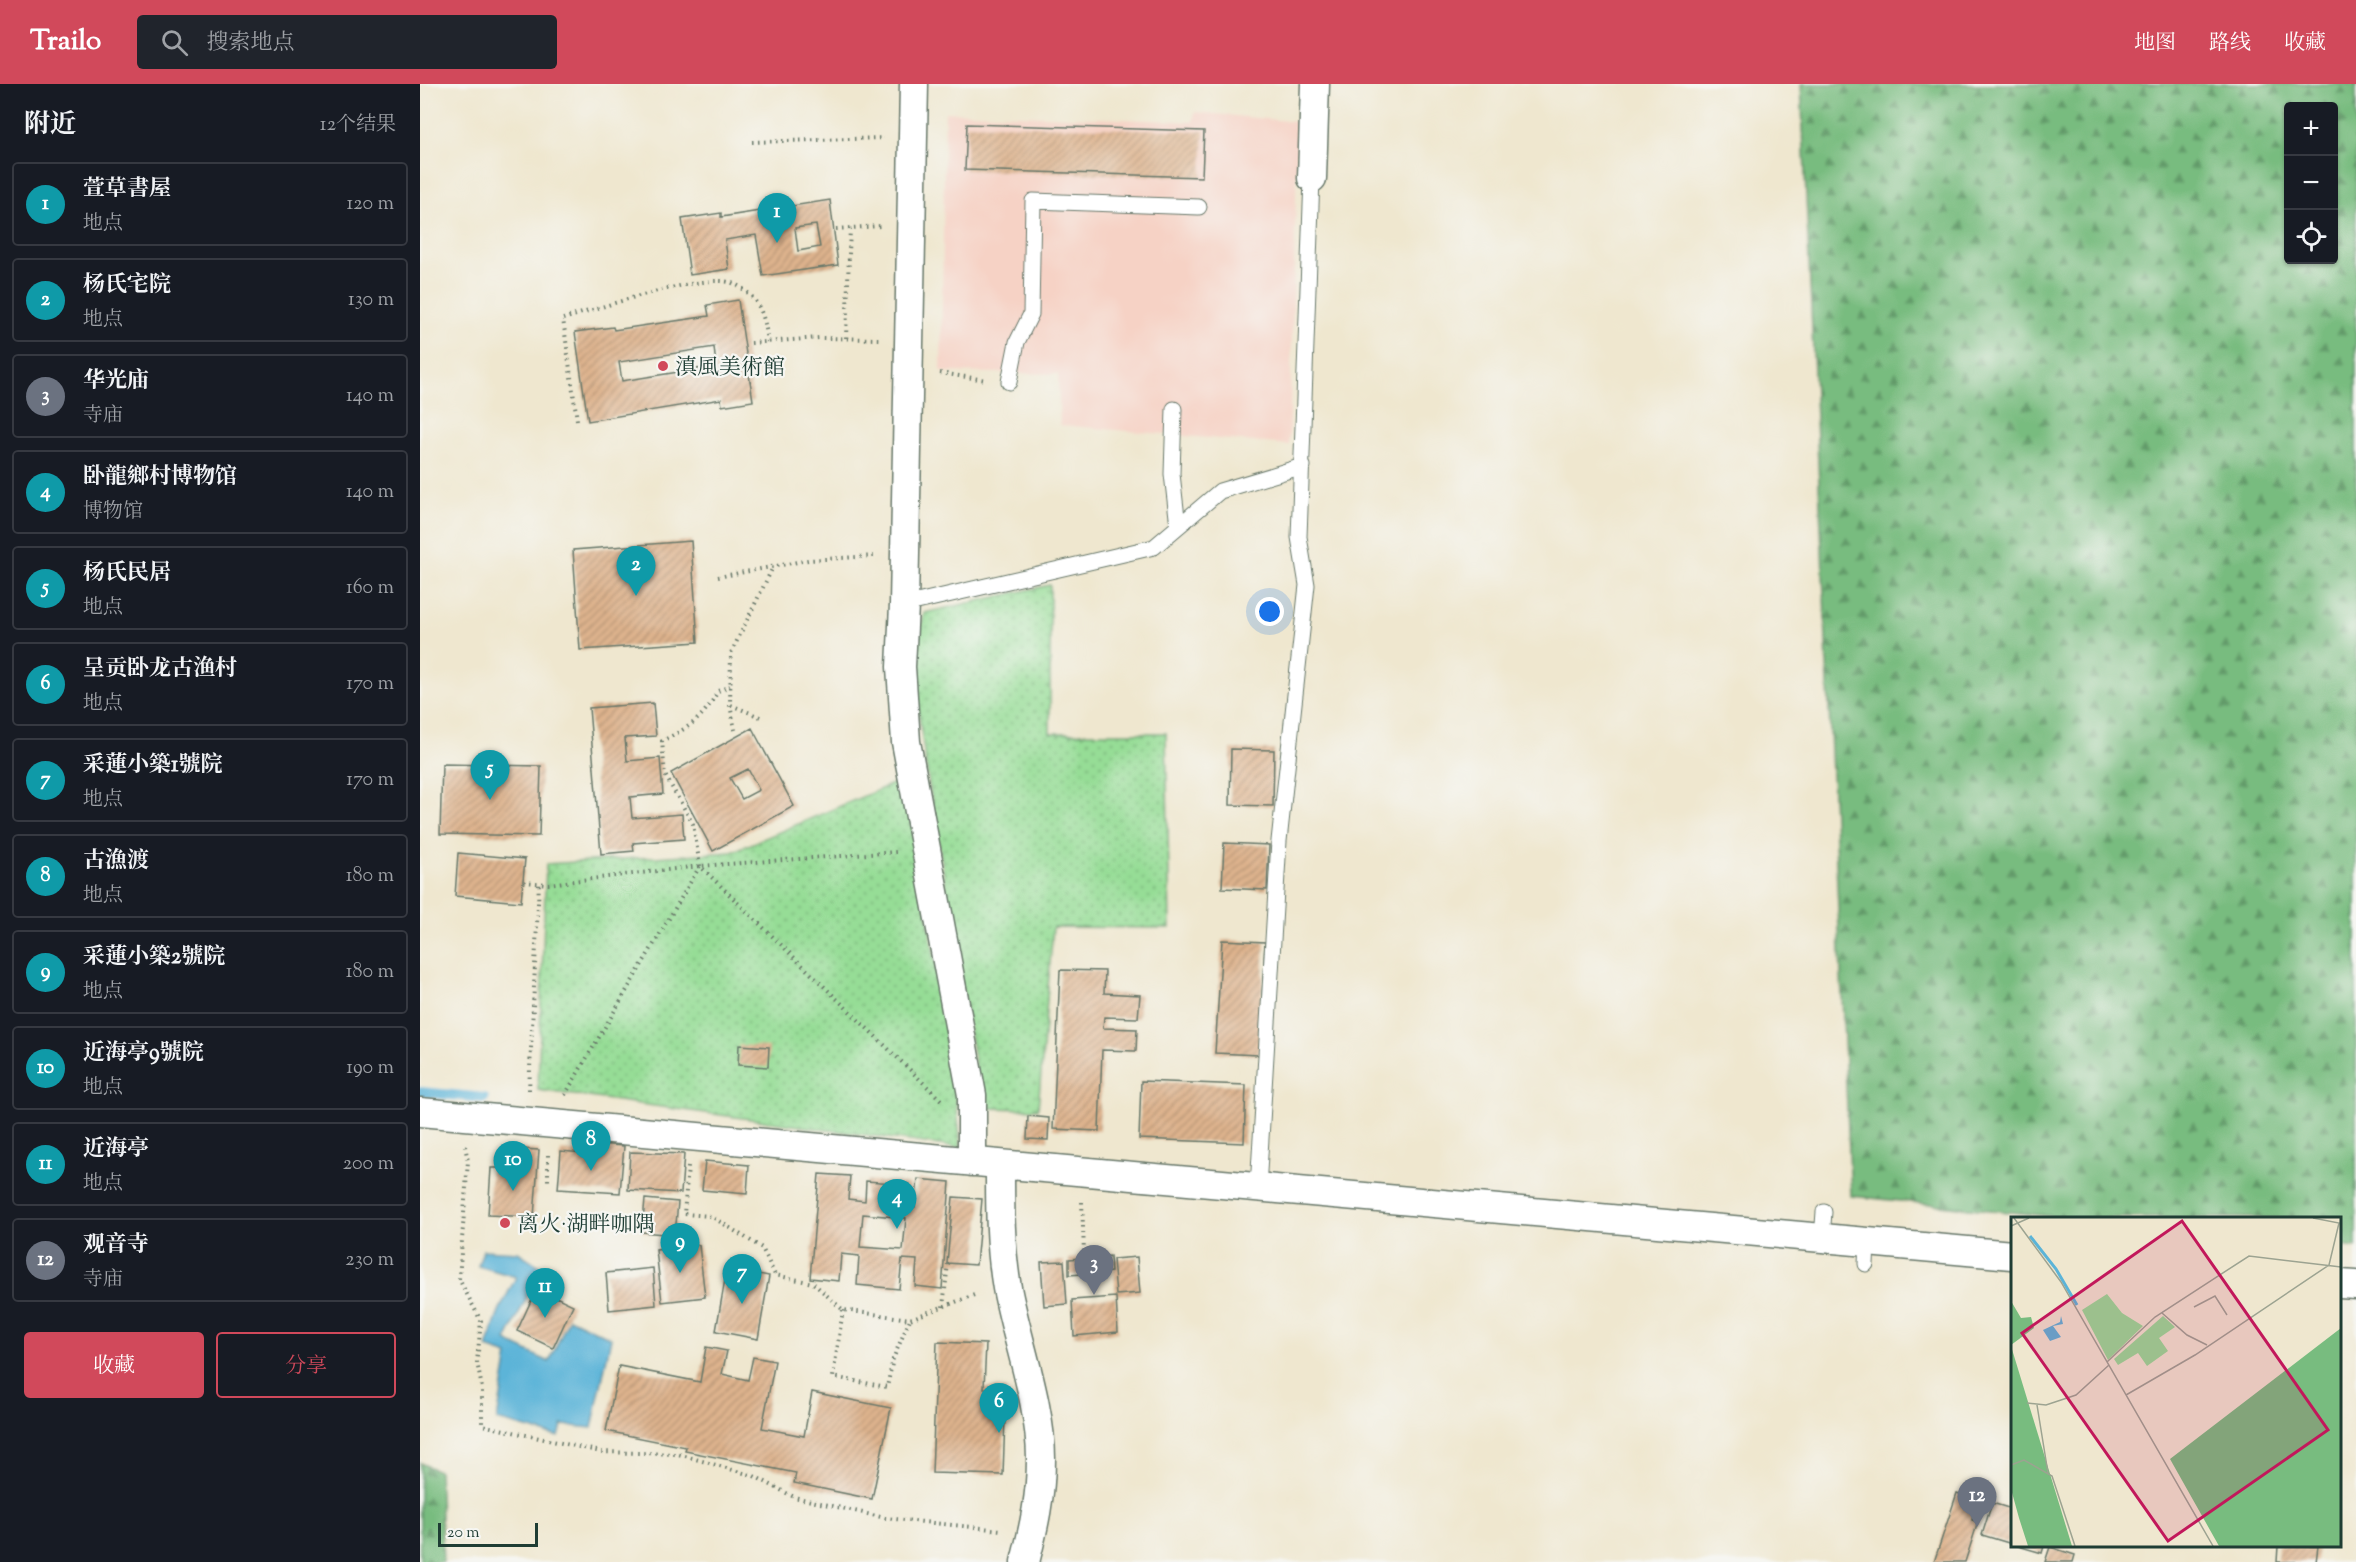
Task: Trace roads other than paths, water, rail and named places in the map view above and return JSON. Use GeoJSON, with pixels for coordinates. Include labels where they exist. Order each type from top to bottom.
{"type":"FeatureCollection","features":[{"type":"Feature","properties":{"kind":"street"},"geometry":{"type":"LineString","coordinates":[[915,84],[901,667],[906,742],[972,1095],[972,1162]]}},
{"type":"Feature","properties":{"kind":"street"},"geometry":{"type":"LineString","coordinates":[[1312,178],[1315,84]]}},
{"type":"Feature","properties":{"kind":"street"},"geometry":{"type":"LineString","coordinates":[[420,1112],[1258,1188],[1823,1225],[1867,1253],[2011,1255]]}},
{"type":"Feature","properties":{"kind":"street"},"geometry":{"type":"LineString","coordinates":[[1000,1165],[1002,1240],[1007,1287],[1035,1414],[1041,1455],[1040,1498],[1025,1562]]}},
{"type":"Feature","properties":{"kind":"street"},"geometry":{"type":"LineString","coordinates":[[2341,1284],[2356,1285]]}},
{"type":"Feature","properties":{"kind":"lane"},"geometry":{"type":"LineString","coordinates":[[1258,1188],[1279,841],[1307,585],[1299,537],[1312,178]]}},
{"type":"Feature","properties":{"kind":"lane"},"geometry":{"type":"LineString","coordinates":[[1009,382],[1017,342],[1031,314],[1033,201],[1199,207]]}},
{"type":"Feature","properties":{"kind":"lane"},"geometry":{"type":"LineString","coordinates":[[1174,409],[1172,474],[1178,526]]}},
{"type":"Feature","properties":{"kind":"lane"},"geometry":{"type":"LineString","coordinates":[[904,605],[1154,547],[1220,491],[1303,466]]}},
{"type":"Feature","properties":{"kind":"water"},"geometry":{"type":"Polygon","coordinates":[[[483,1250],[518,1252],[541,1267],[506,1341],[549,1362],[569,1318],[611,1338],[592,1428],[562,1425],[559,1437],[497,1420],[508,1355],[487,1348],[499,1311],[516,1277],[478,1266],[483,1250]]]}},
{"type":"Feature","properties":{"kind":"waterway"},"geometry":{"type":"LineString","coordinates":[[420,1092],[484,1098]]}},
{"type":"Feature","properties":{"kind":"place","name":"萱草書屋"},"geometry":{"type":"Point","coordinates":[777,243]}},
{"type":"Feature","properties":{"kind":"place","name":"滇風美術館"},"geometry":{"type":"Point","coordinates":[663,366]}},
{"type":"Feature","properties":{"kind":"place","name":"杨氏宅院"},"geometry":{"type":"Point","coordinates":[636,596]}},
{"type":"Feature","properties":{"kind":"place","name":"杨氏民居"},"geometry":{"type":"Point","coordinates":[490,800]}},
{"type":"Feature","properties":{"kind":"place","name":"古漁渡"},"geometry":{"type":"Point","coordinates":[591,1171]}},
{"type":"Feature","properties":{"kind":"place","name":"近海亭9號院"},"geometry":{"type":"Point","coordinates":[513,1191]}},
{"type":"Feature","properties":{"kind":"place","name":"离火·湖畔咖隅"},"geometry":{"type":"Point","coordinates":[505,1223]}},
{"type":"Feature","properties":{"kind":"place","name":"卧龍鄉村博物馆"},"geometry":{"type":"Point","coordinates":[897,1229]}},
{"type":"Feature","properties":{"kind":"place","name":"采蓮小築2號院"},"geometry":{"type":"Point","coordinates":[680,1273]}},
{"type":"Feature","properties":{"kind":"place","name":"华光庙"},"geometry":{"type":"Point","coordinates":[1094,1295]}},
{"type":"Feature","properties":{"kind":"place","name":"采蓮小築1號院"},"geometry":{"type":"Point","coordinates":[742,1304]}},
{"type":"Feature","properties":{"kind":"place","name":"近海亭"},"geometry":{"type":"Point","coordinates":[545,1318]}},
{"type":"Feature","properties":{"kind":"place","name":"呈贡卧龙古渔村"},"geometry":{"type":"Point","coordinates":[999,1433]}},
{"type":"Feature","properties":{"kind":"place","name":"观音寺"},"geometry":{"type":"Point","coordinates":[1977,1527]}}]}
